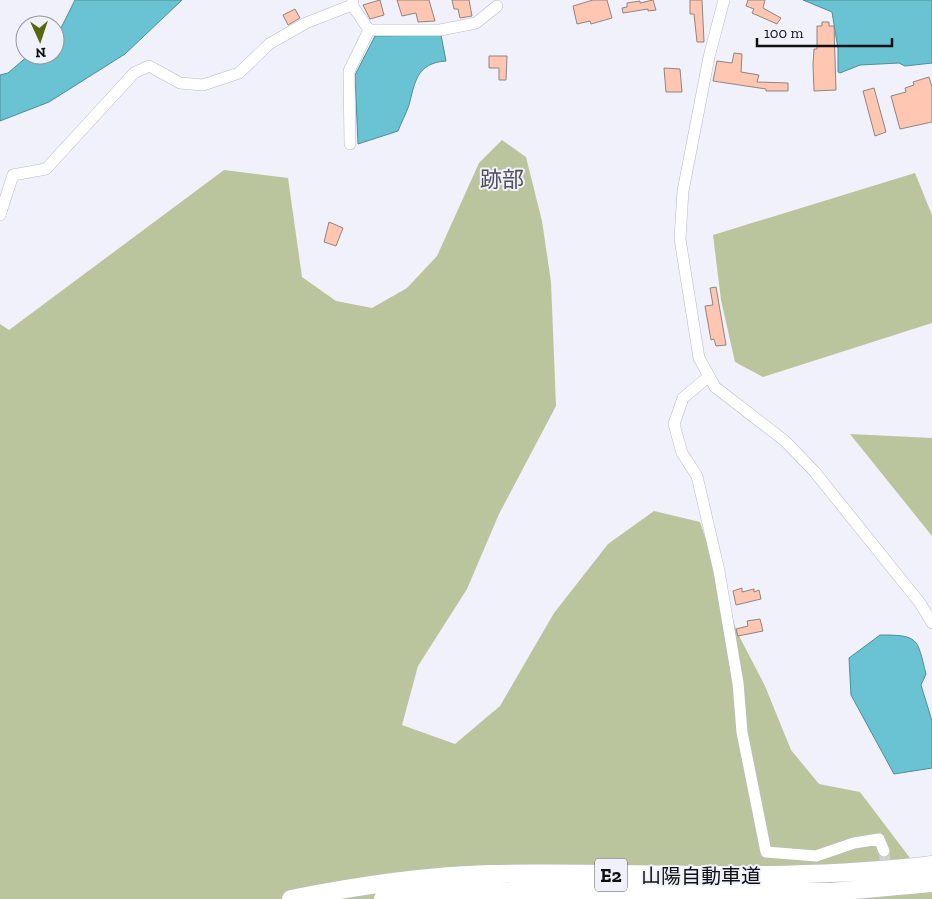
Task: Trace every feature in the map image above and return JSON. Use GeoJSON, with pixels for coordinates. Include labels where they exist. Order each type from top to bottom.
{"type":"FeatureCollection","features":[{"type":"Feature","properties":{"kind":"highway"},"geometry":{"type":"LineString","coordinates":[[722,876],[801,870],[932,853]]}},
{"type":"Feature","properties":{"kind":"highway","name":"山陽自動車道"},"geometry":{"type":"LineString","coordinates":[[290,899],[370,884],[488,874],[722,876],[861,872],[932,865]]}},
{"type":"Feature","properties":{"kind":"highway","name":"山陽自動車道"},"geometry":{"type":"LineString","coordinates":[[383,899],[489,890],[832,892],[932,883]]}},
{"type":"Feature","properties":{"kind":"street"},"geometry":{"type":"LineString","coordinates":[[724,0],[688,161],[680,238],[699,358],[708,377],[727,397],[785,441],[814,471],[920,603],[932,624]]}},
{"type":"Feature","properties":{"kind":"street"},"geometry":{"type":"LineString","coordinates":[[0,215],[13,175],[46,169],[134,73],[149,66],[180,83],[203,84],[239,73],[269,44],[306,23],[353,3],[369,30]]}},
{"type":"Feature","properties":{"kind":"street"},"geometry":{"type":"LineString","coordinates":[[369,30],[440,30],[476,23],[497,6]]}},
{"type":"Feature","properties":{"kind":"street"},"geometry":{"type":"LineString","coordinates":[[350,144],[349,71],[369,30]]}},
{"type":"Feature","properties":{"kind":"street"},"geometry":{"type":"LineString","coordinates":[[708,377],[683,398],[674,424],[682,452],[697,476],[719,571],[738,683],[742,732],[766,852],[816,856],[854,844],[879,839],[884,851]]}},
{"type":"Feature","properties":{"kind":"green space"},"geometry":{"type":"Polygon","coordinates":[[[502,140],[526,157],[542,221],[551,282],[556,406],[499,514],[467,589],[418,666],[402,725],[455,744],[500,706],[554,613],[608,544],[654,511],[700,522],[737,632],[765,686],[791,750],[819,784],[860,792],[932,887],[932,899],[0,899],[0,324],[9,330],[224,170],[288,178],[302,277],[336,301],[372,308],[407,288],[437,256],[479,163],[502,140]]]}},
{"type":"Feature","properties":{"kind":"green space"},"geometry":{"type":"Polygon","coordinates":[[[915,173],[932,215],[932,323],[763,377],[735,362],[721,300],[713,235],[915,173]]]}},
{"type":"Feature","properties":{"kind":"green space"},"geometry":{"type":"Polygon","coordinates":[[[850,434],[932,438],[932,536],[850,434]]]}},
{"type":"Feature","properties":{"kind":"water"},"geometry":{"type":"Polygon","coordinates":[[[75,0],[182,0],[125,54],[49,102],[0,121],[0,75],[8,73],[17,65],[65,65],[65,20],[75,0]]]}},
{"type":"Feature","properties":{"kind":"water"},"geometry":{"type":"Polygon","coordinates":[[[803,0],[932,0],[932,63],[905,66],[899,63],[860,65],[840,73],[838,72],[838,49],[832,12],[803,0]]]}},
{"type":"Feature","properties":{"kind":"water"},"geometry":{"type":"Polygon","coordinates":[[[441,35],[446,61],[428,66],[418,76],[408,108],[398,131],[358,144],[355,75],[375,36],[441,35]]]}},
{"type":"Feature","properties":{"kind":"water"},"geometry":{"type":"Polygon","coordinates":[[[880,635],[909,638],[918,646],[926,674],[921,685],[932,721],[932,768],[894,774],[851,695],[849,658],[880,635]]]}},
{"type":"Feature","properties":{"kind":"building"},"geometry":{"type":"Polygon","coordinates":[[[380,0],[384,15],[370,19],[363,5],[380,0]]]}},
{"type":"Feature","properties":{"kind":"building"},"geometry":{"type":"Polygon","coordinates":[[[397,0],[429,0],[435,21],[418,22],[416,13],[402,16],[397,0]]]}},
{"type":"Feature","properties":{"kind":"building"},"geometry":{"type":"Polygon","coordinates":[[[452,0],[469,0],[472,16],[460,18],[458,9],[454,9],[452,0]]]}},
{"type":"Feature","properties":{"kind":"building"},"geometry":{"type":"Polygon","coordinates":[[[593,0],[607,0],[612,18],[591,24],[590,21],[577,24],[573,6],[593,0]]]}},
{"type":"Feature","properties":{"kind":"building"},"geometry":{"type":"Polygon","coordinates":[[[653,0],[656,10],[648,11],[648,9],[623,13],[622,8],[627,7],[627,3],[653,0]]]}},
{"type":"Feature","properties":{"kind":"building"},"geometry":{"type":"Polygon","coordinates":[[[690,0],[702,0],[704,42],[697,42],[694,14],[690,14],[690,0]]]}},
{"type":"Feature","properties":{"kind":"building"},"geometry":{"type":"Polygon","coordinates":[[[748,0],[765,0],[763,8],[781,18],[777,24],[752,13],[754,9],[746,6],[748,0]]]}},
{"type":"Feature","properties":{"kind":"building"},"geometry":{"type":"Polygon","coordinates":[[[295,9],[300,18],[288,25],[283,15],[295,9]]]}},
{"type":"Feature","properties":{"kind":"building"},"geometry":{"type":"Polygon","coordinates":[[[822,22],[829,22],[829,26],[834,26],[836,90],[814,91],[814,49],[817,49],[817,26],[822,26],[822,22]]]}},
{"type":"Feature","properties":{"kind":"building"},"geometry":{"type":"Polygon","coordinates":[[[734,53],[742,54],[741,72],[759,75],[757,82],[788,83],[788,91],[766,91],[766,89],[713,81],[717,61],[732,63],[734,53]]]}},
{"type":"Feature","properties":{"kind":"building"},"geometry":{"type":"Polygon","coordinates":[[[489,56],[507,56],[506,80],[499,80],[499,68],[489,68],[489,56]]]}},
{"type":"Feature","properties":{"kind":"building"},"geometry":{"type":"Polygon","coordinates":[[[664,68],[680,69],[682,92],[666,92],[664,68]]]}},
{"type":"Feature","properties":{"kind":"building"},"geometry":{"type":"Polygon","coordinates":[[[929,77],[932,87],[932,122],[900,129],[891,96],[906,92],[905,88],[914,85],[913,82],[929,77]]]}},
{"type":"Feature","properties":{"kind":"building"},"geometry":{"type":"Polygon","coordinates":[[[874,88],[886,132],[875,136],[863,91],[874,88]]]}},
{"type":"Feature","properties":{"kind":"building"},"geometry":{"type":"Polygon","coordinates":[[[329,222],[343,228],[336,246],[324,242],[329,222]]]}},
{"type":"Feature","properties":{"kind":"building"},"geometry":{"type":"Polygon","coordinates":[[[716,287],[726,345],[716,346],[714,339],[711,340],[705,306],[713,305],[710,288],[716,287]]]}},
{"type":"Feature","properties":{"kind":"building"},"geometry":{"type":"Polygon","coordinates":[[[742,588],[742,592],[754,589],[754,592],[759,590],[761,599],[736,605],[733,591],[742,588]]]}},
{"type":"Feature","properties":{"kind":"building"},"geometry":{"type":"Polygon","coordinates":[[[760,619],[763,631],[738,636],[736,629],[748,626],[747,621],[760,619]]]}},
{"type":"Feature","properties":{"kind":"tunnel"},"geometry":{"type":"LineString","coordinates":[[884,851],[889,899]]}},
{"type":"Feature","properties":{"kind":"district","name":"跡部"},"geometry":{"type":"Point","coordinates":[502,179]}}]}
